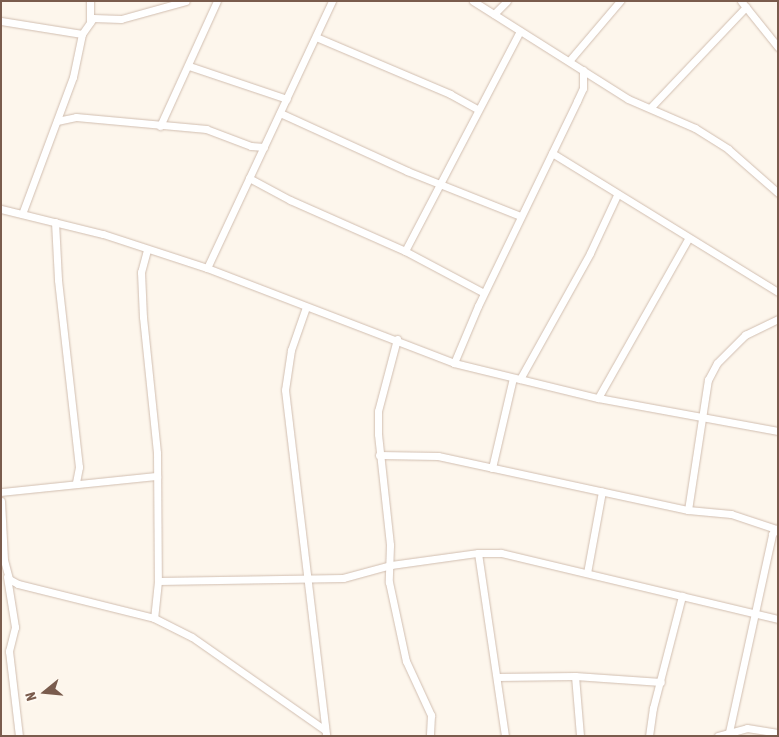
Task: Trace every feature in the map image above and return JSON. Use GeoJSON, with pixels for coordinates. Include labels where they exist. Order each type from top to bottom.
{"type":"FeatureCollection","features":[{"type":"Feature","properties":{"kind":"street"},"geometry":{"type":"LineString","coordinates":[[90,1],[90,22]]}},
{"type":"Feature","properties":{"kind":"street"},"geometry":{"type":"LineString","coordinates":[[22,214],[73,77],[82,34],[90,22],[101,17],[121,19],[186,1]]}},
{"type":"Feature","properties":{"kind":"street"},"geometry":{"type":"LineString","coordinates":[[160,126],[189,66],[216,1]]}},
{"type":"Feature","properties":{"kind":"street"},"geometry":{"type":"LineString","coordinates":[[207,268],[332,1]]}},
{"type":"Feature","properties":{"kind":"street"},"geometry":{"type":"LineString","coordinates":[[473,1],[628,99],[652,107],[696,128],[728,149],[778,193]]}},
{"type":"Feature","properties":{"kind":"street"},"geometry":{"type":"LineString","coordinates":[[494,14],[507,1]]}},
{"type":"Feature","properties":{"kind":"street"},"geometry":{"type":"LineString","coordinates":[[569,61],[620,1]]}},
{"type":"Feature","properties":{"kind":"street"},"geometry":{"type":"LineString","coordinates":[[652,107],[743,4],[778,47]]}},
{"type":"Feature","properties":{"kind":"street"},"geometry":{"type":"LineString","coordinates":[[1,20],[82,34]]}},
{"type":"Feature","properties":{"kind":"street"},"geometry":{"type":"LineString","coordinates":[[405,252],[477,109],[520,31]]}},
{"type":"Feature","properties":{"kind":"street"},"geometry":{"type":"LineString","coordinates":[[316,37],[450,94],[477,109]]}},
{"type":"Feature","properties":{"kind":"street"},"geometry":{"type":"LineString","coordinates":[[189,66],[287,99]]}},
{"type":"Feature","properties":{"kind":"street"},"geometry":{"type":"LineString","coordinates":[[454,363],[520,216],[583,88],[583,70]]}},
{"type":"Feature","properties":{"kind":"street"},"geometry":{"type":"LineString","coordinates":[[280,113],[520,216]]}},
{"type":"Feature","properties":{"kind":"street"},"geometry":{"type":"LineString","coordinates":[[57,121],[76,117],[206,130],[252,146],[264,147]]}},
{"type":"Feature","properties":{"kind":"street"},"geometry":{"type":"LineString","coordinates":[[552,153],[617,195],[664,220],[688,239],[778,292]]}},
{"type":"Feature","properties":{"kind":"street"},"geometry":{"type":"LineString","coordinates":[[249,178],[290,200],[405,252],[484,293]]}},
{"type":"Feature","properties":{"kind":"street"},"geometry":{"type":"LineString","coordinates":[[492,468],[517,379],[590,253],[617,195]]}},
{"type":"Feature","properties":{"kind":"street"},"geometry":{"type":"LineString","coordinates":[[1,209],[55,222],[207,268],[306,307],[397,339],[454,363],[598,398],[700,419],[778,431]]}},
{"type":"Feature","properties":{"kind":"street"},"geometry":{"type":"LineString","coordinates":[[55,222],[58,280],[79,467],[76,483]]}},
{"type":"Feature","properties":{"kind":"street"},"geometry":{"type":"LineString","coordinates":[[598,398],[688,239]]}},
{"type":"Feature","properties":{"kind":"street"},"geometry":{"type":"LineString","coordinates":[[138,246],[142,260],[143,317],[156,428],[158,581],[154,618]]}},
{"type":"Feature","properties":{"kind":"street"},"geometry":{"type":"LineString","coordinates":[[142,260],[147,250]]}},
{"type":"Feature","properties":{"kind":"street"},"geometry":{"type":"LineString","coordinates":[[306,307],[292,350],[285,390],[326,733]]}},
{"type":"Feature","properties":{"kind":"street"},"geometry":{"type":"LineString","coordinates":[[688,510],[696,471],[700,419],[708,380],[717,363],[745,335],[778,319]]}},
{"type":"Feature","properties":{"kind":"street"},"geometry":{"type":"LineString","coordinates":[[397,339],[378,412],[379,455],[391,565],[389,582],[402,645],[430,715],[430,736]]}},
{"type":"Feature","properties":{"kind":"street"},"geometry":{"type":"LineString","coordinates":[[379,455],[438,456],[688,510],[731,514],[777,528],[772,534],[728,732]]}},
{"type":"Feature","properties":{"kind":"street"},"geometry":{"type":"LineString","coordinates":[[1,492],[157,476]]}},
{"type":"Feature","properties":{"kind":"street"},"geometry":{"type":"LineString","coordinates":[[587,573],[602,491]]}},
{"type":"Feature","properties":{"kind":"street"},"geometry":{"type":"LineString","coordinates":[[1,501],[7,577],[15,627],[9,651],[19,736]]}},
{"type":"Feature","properties":{"kind":"street"},"geometry":{"type":"LineString","coordinates":[[158,581],[289,580],[307,577],[343,578],[391,565],[478,553],[501,553],[778,619]]}},
{"type":"Feature","properties":{"kind":"street"},"geometry":{"type":"LineString","coordinates":[[478,553],[505,736]]}},
{"type":"Feature","properties":{"kind":"street"},"geometry":{"type":"LineString","coordinates":[[7,577],[18,584],[154,618],[192,636],[310,719],[326,733]]}},
{"type":"Feature","properties":{"kind":"street"},"geometry":{"type":"LineString","coordinates":[[649,736],[682,596]]}},
{"type":"Feature","properties":{"kind":"street"},"geometry":{"type":"LineString","coordinates":[[497,677],[575,676],[661,682]]}},
{"type":"Feature","properties":{"kind":"street"},"geometry":{"type":"LineString","coordinates":[[575,676],[580,736]]}},
{"type":"Feature","properties":{"kind":"street"},"geometry":{"type":"LineString","coordinates":[[310,719],[324,716]]}},
{"type":"Feature","properties":{"kind":"street"},"geometry":{"type":"LineString","coordinates":[[718,736],[747,728],[778,733]]}}]}
